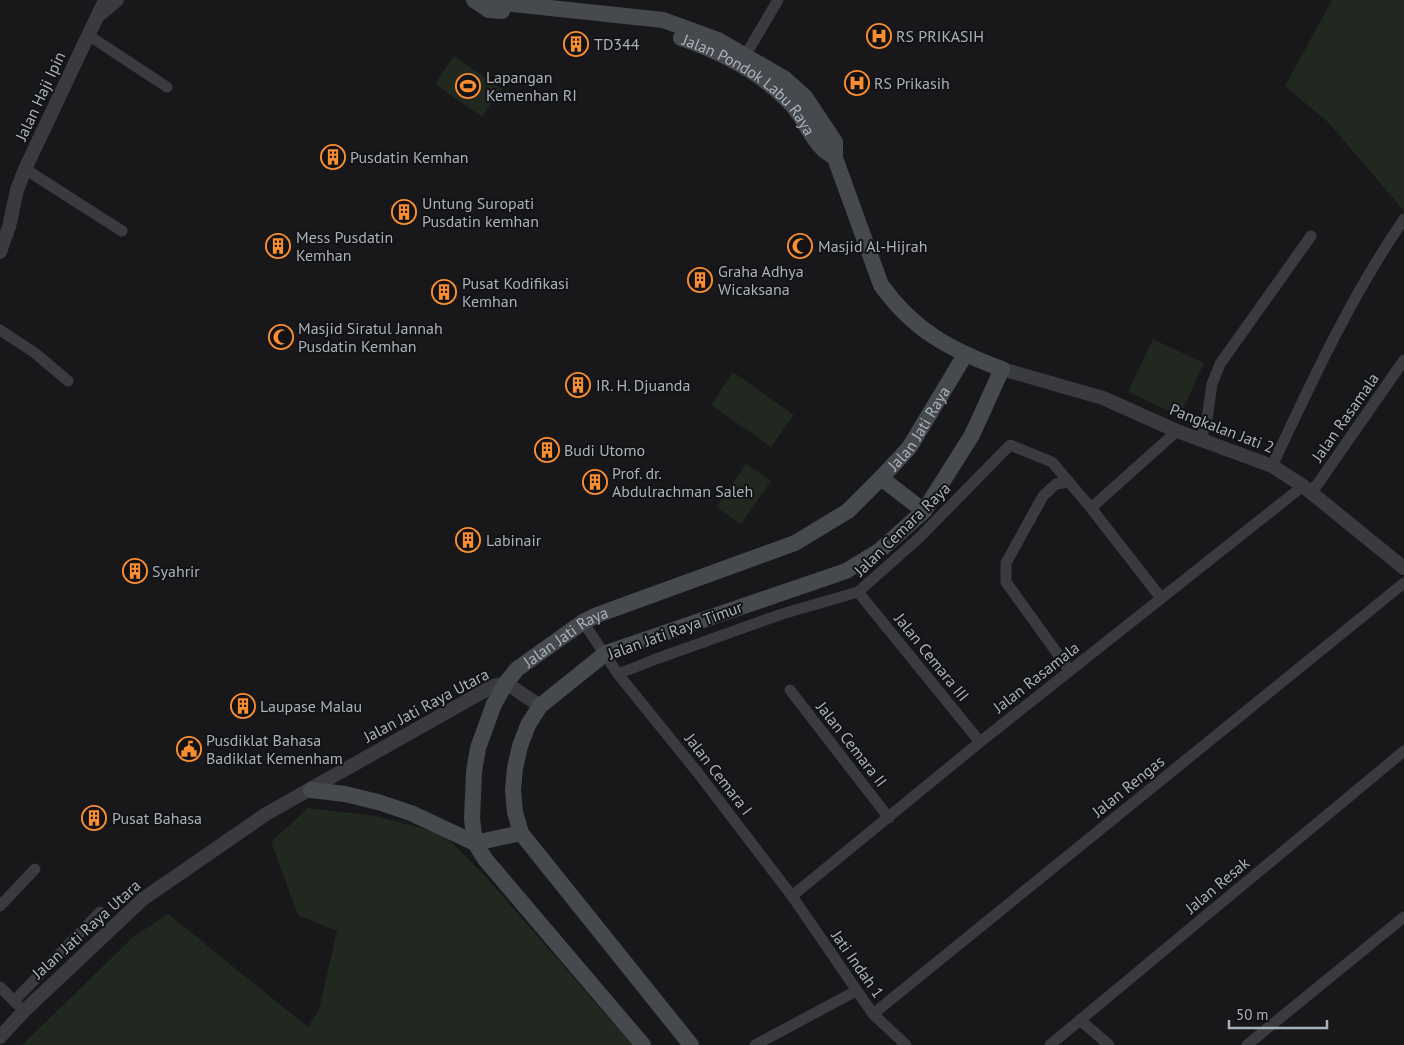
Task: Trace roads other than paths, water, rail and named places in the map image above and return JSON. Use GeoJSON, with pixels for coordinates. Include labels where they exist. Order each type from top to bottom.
{"type":"FeatureCollection","features":[{"type":"Feature","properties":{"kind":"main road","name":"Jalan Pondok Labu Raya"},"geometry":{"type":"LineString","coordinates":[[474,0],[658,30],[742,60],[785,79],[805,96],[835,142],[835,158],[882,285],[894,302],[916,323],[937,339],[966,355],[1002,369]]}},
{"type":"Feature","properties":{"kind":"main road","name":"Jalan Jati Raya"},"geometry":{"type":"LineString","coordinates":[[475,843],[472,796],[477,756],[485,726],[506,683],[517,669],[583,622],[623,605],[795,543],[848,511],[909,448],[966,355]]}},
{"type":"Feature","properties":{"kind":"main road","name":"Jalan Jati Raya Timur"},"geometry":{"type":"LineString","coordinates":[[691,1045],[521,834],[515,812],[513,790],[515,768],[522,739],[540,706],[606,653],[846,572],[879,551],[924,511],[972,435],[1002,369]]}},
{"type":"Feature","properties":{"kind":"main road"},"geometry":{"type":"LineString","coordinates":[[881,478],[924,511]]}},
{"type":"Feature","properties":{"kind":"main road"},"geometry":{"type":"LineString","coordinates":[[311,790],[345,794],[378,802],[411,813],[475,843],[485,859],[643,1045]]}},
{"type":"Feature","properties":{"kind":"main road"},"geometry":{"type":"LineString","coordinates":[[475,843],[521,834]]}},
{"type":"Feature","properties":{"kind":"street","name":"Jalan Haji Ipin"},"geometry":{"type":"LineString","coordinates":[[0,252],[9,227],[17,190],[25,169],[105,0]]}},
{"type":"Feature","properties":{"kind":"street","name":"Jalan Haji Ipin"},"geometry":{"type":"LineString","coordinates":[[100,14],[118,0]]}},
{"type":"Feature","properties":{"kind":"street"},"geometry":{"type":"LineString","coordinates":[[742,60],[778,0]]}},
{"type":"Feature","properties":{"kind":"street"},"geometry":{"type":"LineString","coordinates":[[88,35],[167,87]]}},
{"type":"Feature","properties":{"kind":"street"},"geometry":{"type":"LineString","coordinates":[[25,169],[122,231]]}},
{"type":"Feature","properties":{"kind":"street"},"geometry":{"type":"LineString","coordinates":[[1272,466],[1321,363],[1377,258],[1404,219]]}},
{"type":"Feature","properties":{"kind":"street"},"geometry":{"type":"LineString","coordinates":[[1202,439],[1212,384],[1220,364],[1311,236]]}},
{"type":"Feature","properties":{"kind":"street"},"geometry":{"type":"LineString","coordinates":[[0,330],[35,353],[68,382]]}},
{"type":"Feature","properties":{"kind":"street","name":"Jalan Rasamala"},"geometry":{"type":"LineString","coordinates":[[792,896],[980,742],[1161,598],[1306,489],[1317,485],[1404,360]]}},
{"type":"Feature","properties":{"kind":"street","name":"Pangkalan Jati 2"},"geometry":{"type":"LineString","coordinates":[[1002,369],[1103,398],[1177,431],[1272,466],[1306,489],[1404,568]]}},
{"type":"Feature","properties":{"kind":"street"},"geometry":{"type":"LineString","coordinates":[[1091,508],[1177,431]]}},
{"type":"Feature","properties":{"kind":"street","name":"Jalan Cemara Raya"},"geometry":{"type":"LineString","coordinates":[[618,674],[656,658],[782,614],[858,592],[919,538],[1010,445],[1052,462],[1091,508],[1161,598]]}},
{"type":"Feature","properties":{"kind":"street"},"geometry":{"type":"LineString","coordinates":[[1069,482],[1056,484],[1044,496],[1006,563],[1006,582],[1070,671]]}},
{"type":"Feature","properties":{"kind":"street","name":"Jalan Rengas"},"geometry":{"type":"LineString","coordinates":[[873,1014],[1404,583]]}},
{"type":"Feature","properties":{"kind":"street","name":"Jalan Cemara III"},"geometry":{"type":"LineString","coordinates":[[858,592],[980,742]]}},
{"type":"Feature","properties":{"kind":"street"},"geometry":{"type":"LineString","coordinates":[[583,622],[606,653],[618,674]]}},
{"type":"Feature","properties":{"kind":"street","name":"Jalan Cemara I"},"geometry":{"type":"LineString","coordinates":[[618,674],[698,773],[792,896]]}},
{"type":"Feature","properties":{"kind":"street","name":"Jalan Jati Raya Utara"},"geometry":{"type":"LineString","coordinates":[[0,1037],[19,1006],[143,899],[266,814],[493,686],[506,683],[540,706]]}},
{"type":"Feature","properties":{"kind":"street","name":"Jalan Cemara II"},"geometry":{"type":"LineString","coordinates":[[790,690],[889,818]]}},
{"type":"Feature","properties":{"kind":"street","name":"Jalan Resak"},"geometry":{"type":"LineString","coordinates":[[1050,1045],[1404,752]]}},
{"type":"Feature","properties":{"kind":"street"},"geometry":{"type":"LineString","coordinates":[[0,906],[35,869]]}},
{"type":"Feature","properties":{"kind":"street","name":"Jati Indah 1"},"geometry":{"type":"LineString","coordinates":[[792,896],[873,1014],[906,1045]]}},
{"type":"Feature","properties":{"kind":"street"},"geometry":{"type":"LineString","coordinates":[[0,987],[19,1006],[100,912]]}},
{"type":"Feature","properties":{"kind":"street"},"geometry":{"type":"LineString","coordinates":[[1247,1045],[1404,917]]}},
{"type":"Feature","properties":{"kind":"street"},"geometry":{"type":"LineString","coordinates":[[755,1045],[856,991]]}},
{"type":"Feature","properties":{"kind":"street"},"geometry":{"type":"LineString","coordinates":[[1080,1020],[1109,1045]]}},
{"type":"Feature","properties":{"kind":"place","name":"RS PRIKASIH"},"geometry":{"type":"Point","coordinates":[879,36]}},
{"type":"Feature","properties":{"kind":"place","name":"TD344"},"geometry":{"type":"Point","coordinates":[576,44]}},
{"type":"Feature","properties":{"kind":"place","name":"RS Prikasih"},"geometry":{"type":"Point","coordinates":[857,83]}},
{"type":"Feature","properties":{"kind":"place","name":"Lapangan Kemenhan RI"},"geometry":{"type":"Point","coordinates":[468,86]}},
{"type":"Feature","properties":{"kind":"place","name":"Pusdatin Kemhan"},"geometry":{"type":"Point","coordinates":[333,157]}},
{"type":"Feature","properties":{"kind":"place","name":"Untung Suropati Pusdatin kemhan"},"geometry":{"type":"Point","coordinates":[404,212]}},
{"type":"Feature","properties":{"kind":"place","name":"Mess Pusdatin Kemhan"},"geometry":{"type":"Point","coordinates":[278,246]}},
{"type":"Feature","properties":{"kind":"place","name":"Masjid Al-Hijrah"},"geometry":{"type":"Point","coordinates":[800,246]}},
{"type":"Feature","properties":{"kind":"place","name":"Graha Adhya Wicaksana"},"geometry":{"type":"Point","coordinates":[700,280]}},
{"type":"Feature","properties":{"kind":"place","name":"Pusat Kodifikasi Kemhan"},"geometry":{"type":"Point","coordinates":[444,292]}},
{"type":"Feature","properties":{"kind":"place","name":"Masjid Siratul Jannah Pusdatin Kemhan"},"geometry":{"type":"Point","coordinates":[281,337]}},
{"type":"Feature","properties":{"kind":"place","name":"IR. H. Djuanda"},"geometry":{"type":"Point","coordinates":[578,385]}},
{"type":"Feature","properties":{"kind":"place","name":"Budi Utomo"},"geometry":{"type":"Point","coordinates":[547,450]}},
{"type":"Feature","properties":{"kind":"place","name":"Prof. dr. Abdulrachman Saleh"},"geometry":{"type":"Point","coordinates":[595,482]}},
{"type":"Feature","properties":{"kind":"place","name":"Labinair"},"geometry":{"type":"Point","coordinates":[468,540]}},
{"type":"Feature","properties":{"kind":"place","name":"Syahrir"},"geometry":{"type":"Point","coordinates":[135,571]}},
{"type":"Feature","properties":{"kind":"place","name":"Laupase Malau"},"geometry":{"type":"Point","coordinates":[243,706]}},
{"type":"Feature","properties":{"kind":"place","name":"Pusdiklat Bahasa Badiklat Kemenham"},"geometry":{"type":"Point","coordinates":[189,749]}},
{"type":"Feature","properties":{"kind":"place","name":"Pusat Bahasa"},"geometry":{"type":"Point","coordinates":[94,818]}}]}
